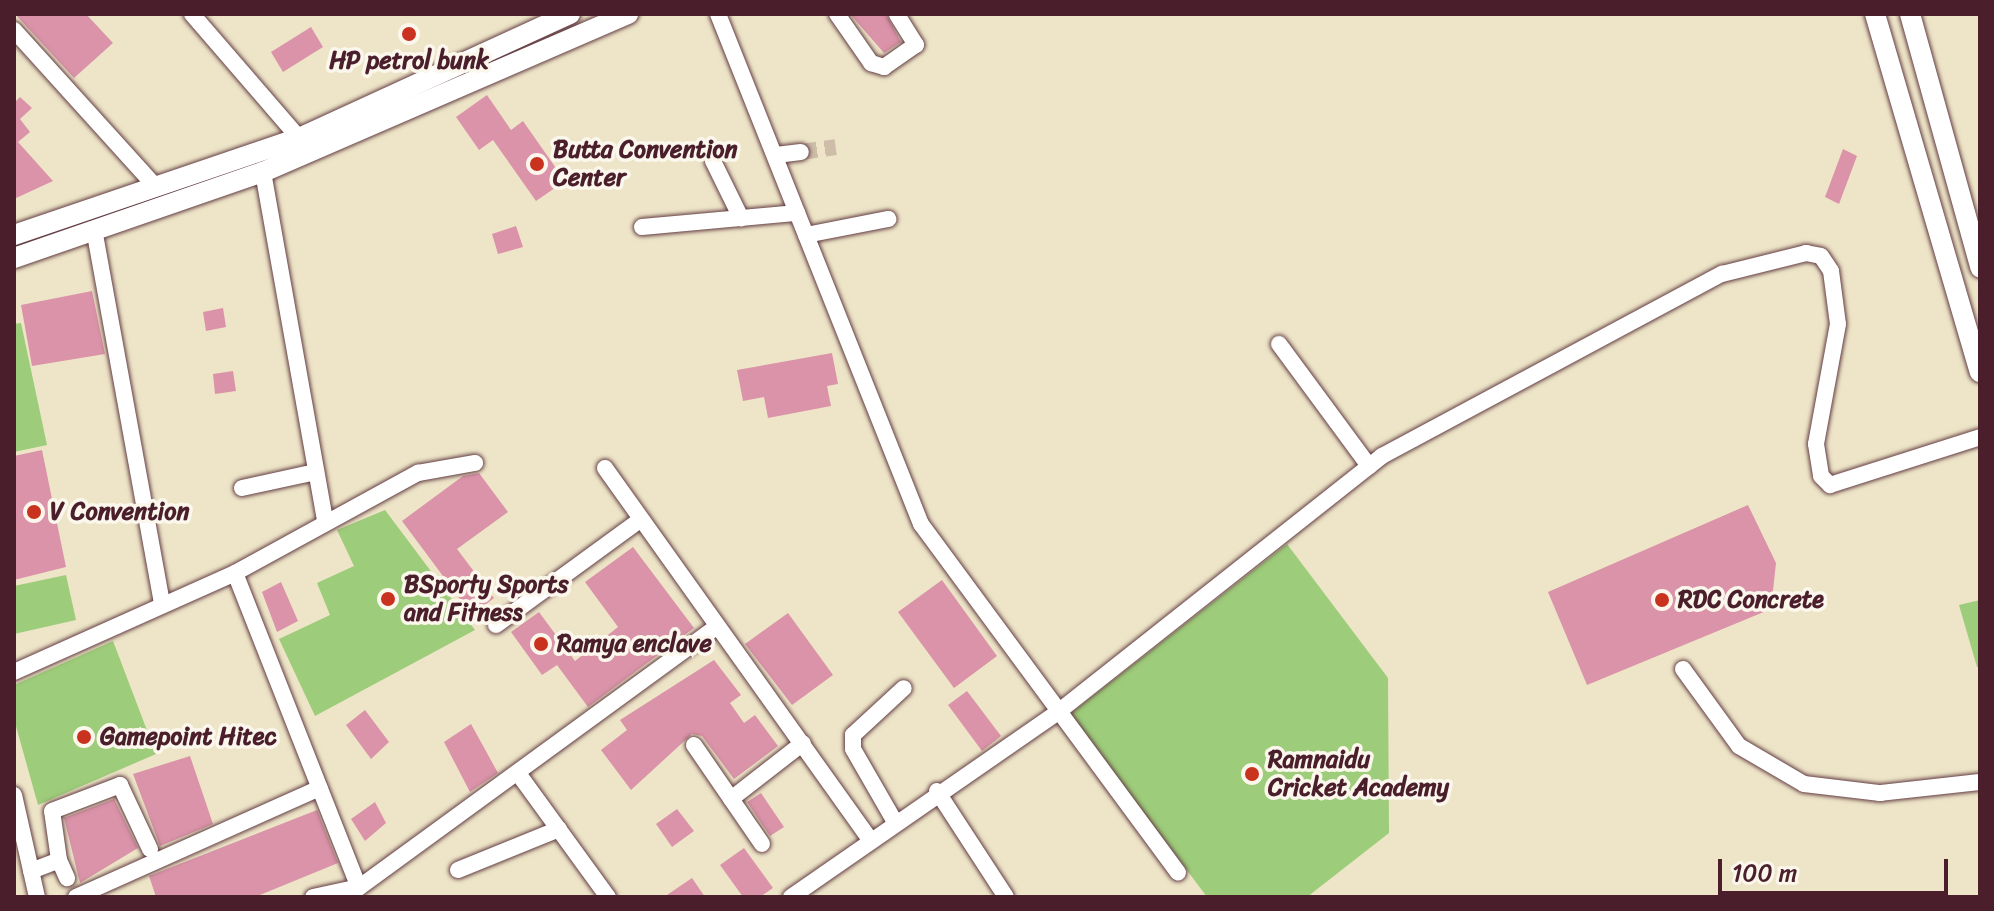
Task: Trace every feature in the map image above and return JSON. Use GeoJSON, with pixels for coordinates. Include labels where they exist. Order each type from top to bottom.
{"type":"FeatureCollection","features":[{"type":"Feature","properties":{"kind":"main road"},"geometry":{"type":"LineString","coordinates":[[14,235],[299,138],[570,14]]}},
{"type":"Feature","properties":{"kind":"main road"},"geometry":{"type":"LineString","coordinates":[[14,258],[263,172],[628,14]]}},
{"type":"Feature","properties":{"kind":"main road"},"geometry":{"type":"LineString","coordinates":[[1875,14],[1980,372]]}},
{"type":"Feature","properties":{"kind":"main road"},"geometry":{"type":"LineString","coordinates":[[1910,14],[1980,267]]}},
{"type":"Feature","properties":{"kind":"street"},"geometry":{"type":"LineString","coordinates":[[192,14],[299,138]]}},
{"type":"Feature","properties":{"kind":"street"},"geometry":{"type":"LineString","coordinates":[[718,14],[921,524],[1178,872]]}},
{"type":"Feature","properties":{"kind":"street"},"geometry":{"type":"LineString","coordinates":[[837,14],[871,63],[884,67],[916,45],[897,14]]}},
{"type":"Feature","properties":{"kind":"street"},"geometry":{"type":"LineString","coordinates":[[14,30],[156,187]]}},
{"type":"Feature","properties":{"kind":"street"},"geometry":{"type":"LineString","coordinates":[[776,155],[801,152]]}},
{"type":"Feature","properties":{"kind":"street"},"geometry":{"type":"LineString","coordinates":[[713,161],[741,218]]}},
{"type":"Feature","properties":{"kind":"street"},"geometry":{"type":"LineString","coordinates":[[263,172],[312,473],[325,521]]}},
{"type":"Feature","properties":{"kind":"street"},"geometry":{"type":"LineString","coordinates":[[642,227],[797,213]]}},
{"type":"Feature","properties":{"kind":"street"},"geometry":{"type":"LineString","coordinates":[[806,235],[888,219]]}},
{"type":"Feature","properties":{"kind":"street"},"geometry":{"type":"LineString","coordinates":[[94,229],[162,604]]}},
{"type":"Feature","properties":{"kind":"street"},"geometry":{"type":"LineString","coordinates":[[791,897],[937,791],[1058,712],[1369,466],[1722,274],[1806,253],[1821,256],[1839,303],[1816,431],[1821,476],[1830,485],[1903,456],[1980,437]]}},
{"type":"Feature","properties":{"kind":"street"},"geometry":{"type":"LineString","coordinates":[[1279,344],[1369,466]]}},
{"type":"Feature","properties":{"kind":"street"},"geometry":{"type":"LineString","coordinates":[[14,672],[235,573],[325,521],[418,473],[475,463]]}},
{"type":"Feature","properties":{"kind":"street"},"geometry":{"type":"LineString","coordinates":[[605,468],[870,839]]}},
{"type":"Feature","properties":{"kind":"street"},"geometry":{"type":"LineString","coordinates":[[242,488],[312,473]]}},
{"type":"Feature","properties":{"kind":"street"},"geometry":{"type":"LineString","coordinates":[[496,625],[640,520]]}},
{"type":"Feature","properties":{"kind":"street"},"geometry":{"type":"LineString","coordinates":[[235,573],[320,788],[352,892]]}},
{"type":"Feature","properties":{"kind":"street"},"geometry":{"type":"LineString","coordinates":[[313,897],[352,892],[520,776],[716,627]]}},
{"type":"Feature","properties":{"kind":"street"},"geometry":{"type":"LineString","coordinates":[[1683,669],[1739,746],[1804,784],[1880,793],[1980,782]]}},
{"type":"Feature","properties":{"kind":"street"},"geometry":{"type":"LineString","coordinates":[[895,822],[853,749],[853,735],[904,688]]}},
{"type":"Feature","properties":{"kind":"street"},"geometry":{"type":"LineString","coordinates":[[731,799],[803,743]]}},
{"type":"Feature","properties":{"kind":"street"},"geometry":{"type":"LineString","coordinates":[[694,745],[762,844]]}},
{"type":"Feature","properties":{"kind":"street"},"geometry":{"type":"LineString","coordinates":[[520,776],[608,897]]}},
{"type":"Feature","properties":{"kind":"street"},"geometry":{"type":"LineString","coordinates":[[67,878],[59,860],[52,811],[120,785],[150,849]]}},
{"type":"Feature","properties":{"kind":"street"},"geometry":{"type":"LineString","coordinates":[[76,897],[320,788]]}},
{"type":"Feature","properties":{"kind":"street"},"geometry":{"type":"LineString","coordinates":[[937,791],[1002,896]]}},
{"type":"Feature","properties":{"kind":"street"},"geometry":{"type":"LineString","coordinates":[[14,795],[37,897]]}},
{"type":"Feature","properties":{"kind":"street"},"geometry":{"type":"LineString","coordinates":[[458,870],[559,829]]}},
{"type":"Feature","properties":{"kind":"street"},"geometry":{"type":"LineString","coordinates":[[31,871],[59,860]]}},
{"type":"Feature","properties":{"kind":"green space"},"geometry":{"type":"Polygon","coordinates":[[[21,323],[47,445],[14,452],[14,324],[21,323]]]}},
{"type":"Feature","properties":{"kind":"green space","name":"BSporty Sports and Fitness"},"geometry":{"type":"Polygon","coordinates":[[[385,510],[475,630],[315,716],[279,639],[330,615],[317,583],[354,566],[337,530],[385,510]]]}},
{"type":"Feature","properties":{"kind":"green space","name":"Ramnaidu Cricket Academy"},"geometry":{"type":"Polygon","coordinates":[[[1287,544],[1388,678],[1389,833],[1307,897],[1207,897],[1070,714],[1287,544]]]}},
{"type":"Feature","properties":{"kind":"green space"},"geometry":{"type":"Polygon","coordinates":[[[66,575],[76,620],[14,634],[14,586],[66,575]]]}},
{"type":"Feature","properties":{"kind":"green space"},"geometry":{"type":"Polygon","coordinates":[[[1980,600],[1980,667],[1977,667],[1959,605],[1980,600]]]}},
{"type":"Feature","properties":{"kind":"green space","name":"Gamepoint Hitec"},"geometry":{"type":"Polygon","coordinates":[[[113,641],[156,754],[38,805],[14,719],[14,685],[113,641]]]}},
{"type":"Feature","properties":{"kind":"building"},"geometry":{"type":"Polygon","coordinates":[[[15,14],[86,14],[113,43],[74,78],[15,14]]]}},
{"type":"Feature","properties":{"kind":"building"},"geometry":{"type":"Polygon","coordinates":[[[850,14],[886,14],[901,42],[884,53],[850,14]]]}},
{"type":"Feature","properties":{"kind":"building"},"geometry":{"type":"Polygon","coordinates":[[[311,27],[323,47],[283,72],[271,52],[311,27]]]}},
{"type":"Feature","properties":{"kind":"building"},"geometry":{"type":"Polygon","coordinates":[[[487,95],[511,130],[523,121],[565,181],[536,201],[493,140],[479,150],[456,117],[487,95]]]}},
{"type":"Feature","properties":{"kind":"building"},"geometry":{"type":"Polygon","coordinates":[[[20,97],[32,108],[20,119],[30,132],[18,142],[53,181],[14,199],[14,103],[20,97]]]}},
{"type":"Feature","properties":{"kind":"building"},"geometry":{"type":"Polygon","coordinates":[[[1843,149],[1857,156],[1839,204],[1825,197],[1843,149]]]}},
{"type":"Feature","properties":{"kind":"building"},"geometry":{"type":"Polygon","coordinates":[[[516,226],[523,247],[498,254],[492,234],[516,226]]]}},
{"type":"Feature","properties":{"kind":"building"},"geometry":{"type":"Polygon","coordinates":[[[92,291],[105,354],[32,366],[21,305],[92,291]]]}},
{"type":"Feature","properties":{"kind":"building"},"geometry":{"type":"Polygon","coordinates":[[[223,308],[226,327],[206,331],[203,312],[223,308]]]}},
{"type":"Feature","properties":{"kind":"building"},"geometry":{"type":"Polygon","coordinates":[[[832,353],[838,384],[827,386],[831,406],[768,418],[764,397],[743,401],[737,370],[832,353]]]}},
{"type":"Feature","properties":{"kind":"building"},"geometry":{"type":"Polygon","coordinates":[[[233,371],[236,391],[215,394],[213,374],[233,371]]]}},
{"type":"Feature","properties":{"kind":"building","name":"V Convention"},"geometry":{"type":"Polygon","coordinates":[[[42,450],[66,567],[14,580],[14,456],[42,450]]]}},
{"type":"Feature","properties":{"kind":"building"},"geometry":{"type":"Polygon","coordinates":[[[479,473],[508,512],[457,549],[494,598],[472,615],[402,521],[463,476],[479,473]]]}},
{"type":"Feature","properties":{"kind":"building","name":"RDC Concrete"},"geometry":{"type":"Polygon","coordinates":[[[1748,505],[1776,563],[1771,609],[1587,685],[1548,592],[1748,505]]]}},
{"type":"Feature","properties":{"kind":"building"},"geometry":{"type":"Polygon","coordinates":[[[633,547],[694,628],[588,707],[557,665],[542,675],[511,632],[539,612],[575,661],[618,627],[585,582],[633,547]]]}},
{"type":"Feature","properties":{"kind":"building"},"geometry":{"type":"Polygon","coordinates":[[[942,580],[997,656],[954,688],[898,612],[942,580]]]}},
{"type":"Feature","properties":{"kind":"building"},"geometry":{"type":"Polygon","coordinates":[[[281,582],[298,621],[277,632],[262,592],[281,582]]]}},
{"type":"Feature","properties":{"kind":"building"},"geometry":{"type":"Polygon","coordinates":[[[788,613],[833,675],[792,705],[745,644],[788,613]]]}},
{"type":"Feature","properties":{"kind":"building"},"geometry":{"type":"Polygon","coordinates":[[[714,660],[741,695],[730,703],[744,723],[755,715],[778,746],[734,779],[702,736],[692,734],[631,790],[601,750],[627,730],[620,720],[714,660]]]}},
{"type":"Feature","properties":{"kind":"building"},"geometry":{"type":"Polygon","coordinates":[[[967,691],[1001,736],[982,751],[948,705],[967,691]]]}},
{"type":"Feature","properties":{"kind":"building"},"geometry":{"type":"Polygon","coordinates":[[[365,710],[389,742],[371,759],[346,725],[365,710]]]}},
{"type":"Feature","properties":{"kind":"building"},"geometry":{"type":"Polygon","coordinates":[[[471,724],[498,773],[470,792],[444,742],[471,724]]]}},
{"type":"Feature","properties":{"kind":"building"},"geometry":{"type":"Polygon","coordinates":[[[190,756],[213,824],[160,846],[133,774],[190,756]]]}},
{"type":"Feature","properties":{"kind":"building"},"geometry":{"type":"Polygon","coordinates":[[[761,793],[784,827],[770,836],[747,802],[761,793]]]}},
{"type":"Feature","properties":{"kind":"building"},"geometry":{"type":"Polygon","coordinates":[[[114,799],[138,848],[80,883],[64,818],[114,799]]]}},
{"type":"Feature","properties":{"kind":"building"},"geometry":{"type":"Polygon","coordinates":[[[375,802],[386,823],[365,841],[351,819],[375,802]]]}},
{"type":"Feature","properties":{"kind":"building"},"geometry":{"type":"Polygon","coordinates":[[[677,809],[694,831],[672,847],[656,824],[677,809]]]}},
{"type":"Feature","properties":{"kind":"building"},"geometry":{"type":"Polygon","coordinates":[[[317,810],[338,863],[255,897],[156,897],[149,876],[317,810]]]}},
{"type":"Feature","properties":{"kind":"building"},"geometry":{"type":"Polygon","coordinates":[[[744,848],[773,888],[760,897],[743,897],[720,865],[744,848]]]}},
{"type":"Feature","properties":{"kind":"building"},"geometry":{"type":"Polygon","coordinates":[[[692,878],[705,897],[664,897],[692,878]]]}},
{"type":"Feature","properties":{"kind":"tunnel"},"geometry":{"type":"LineString","coordinates":[[801,152],[836,147]]}},
{"type":"Feature","properties":{"kind":"place","name":"HP petrol bunk"},"geometry":{"type":"Point","coordinates":[409,34]}},
{"type":"Feature","properties":{"kind":"place","name":"Butta Convention Center"},"geometry":{"type":"Point","coordinates":[537,164]}},
{"type":"Feature","properties":{"kind":"place","name":"V Convention"},"geometry":{"type":"Point","coordinates":[34,512]}},
{"type":"Feature","properties":{"kind":"place","name":"BSporty Sports and Fitness"},"geometry":{"type":"Point","coordinates":[388,599]}},
{"type":"Feature","properties":{"kind":"place","name":"RDC Concrete"},"geometry":{"type":"Point","coordinates":[1662,600]}},
{"type":"Feature","properties":{"kind":"place","name":"Ramya enclave"},"geometry":{"type":"Point","coordinates":[541,644]}},
{"type":"Feature","properties":{"kind":"place","name":"Gamepoint Hitec"},"geometry":{"type":"Point","coordinates":[84,737]}},
{"type":"Feature","properties":{"kind":"place","name":"Ramnaidu Cricket Academy"},"geometry":{"type":"Point","coordinates":[1252,774]}}]}
